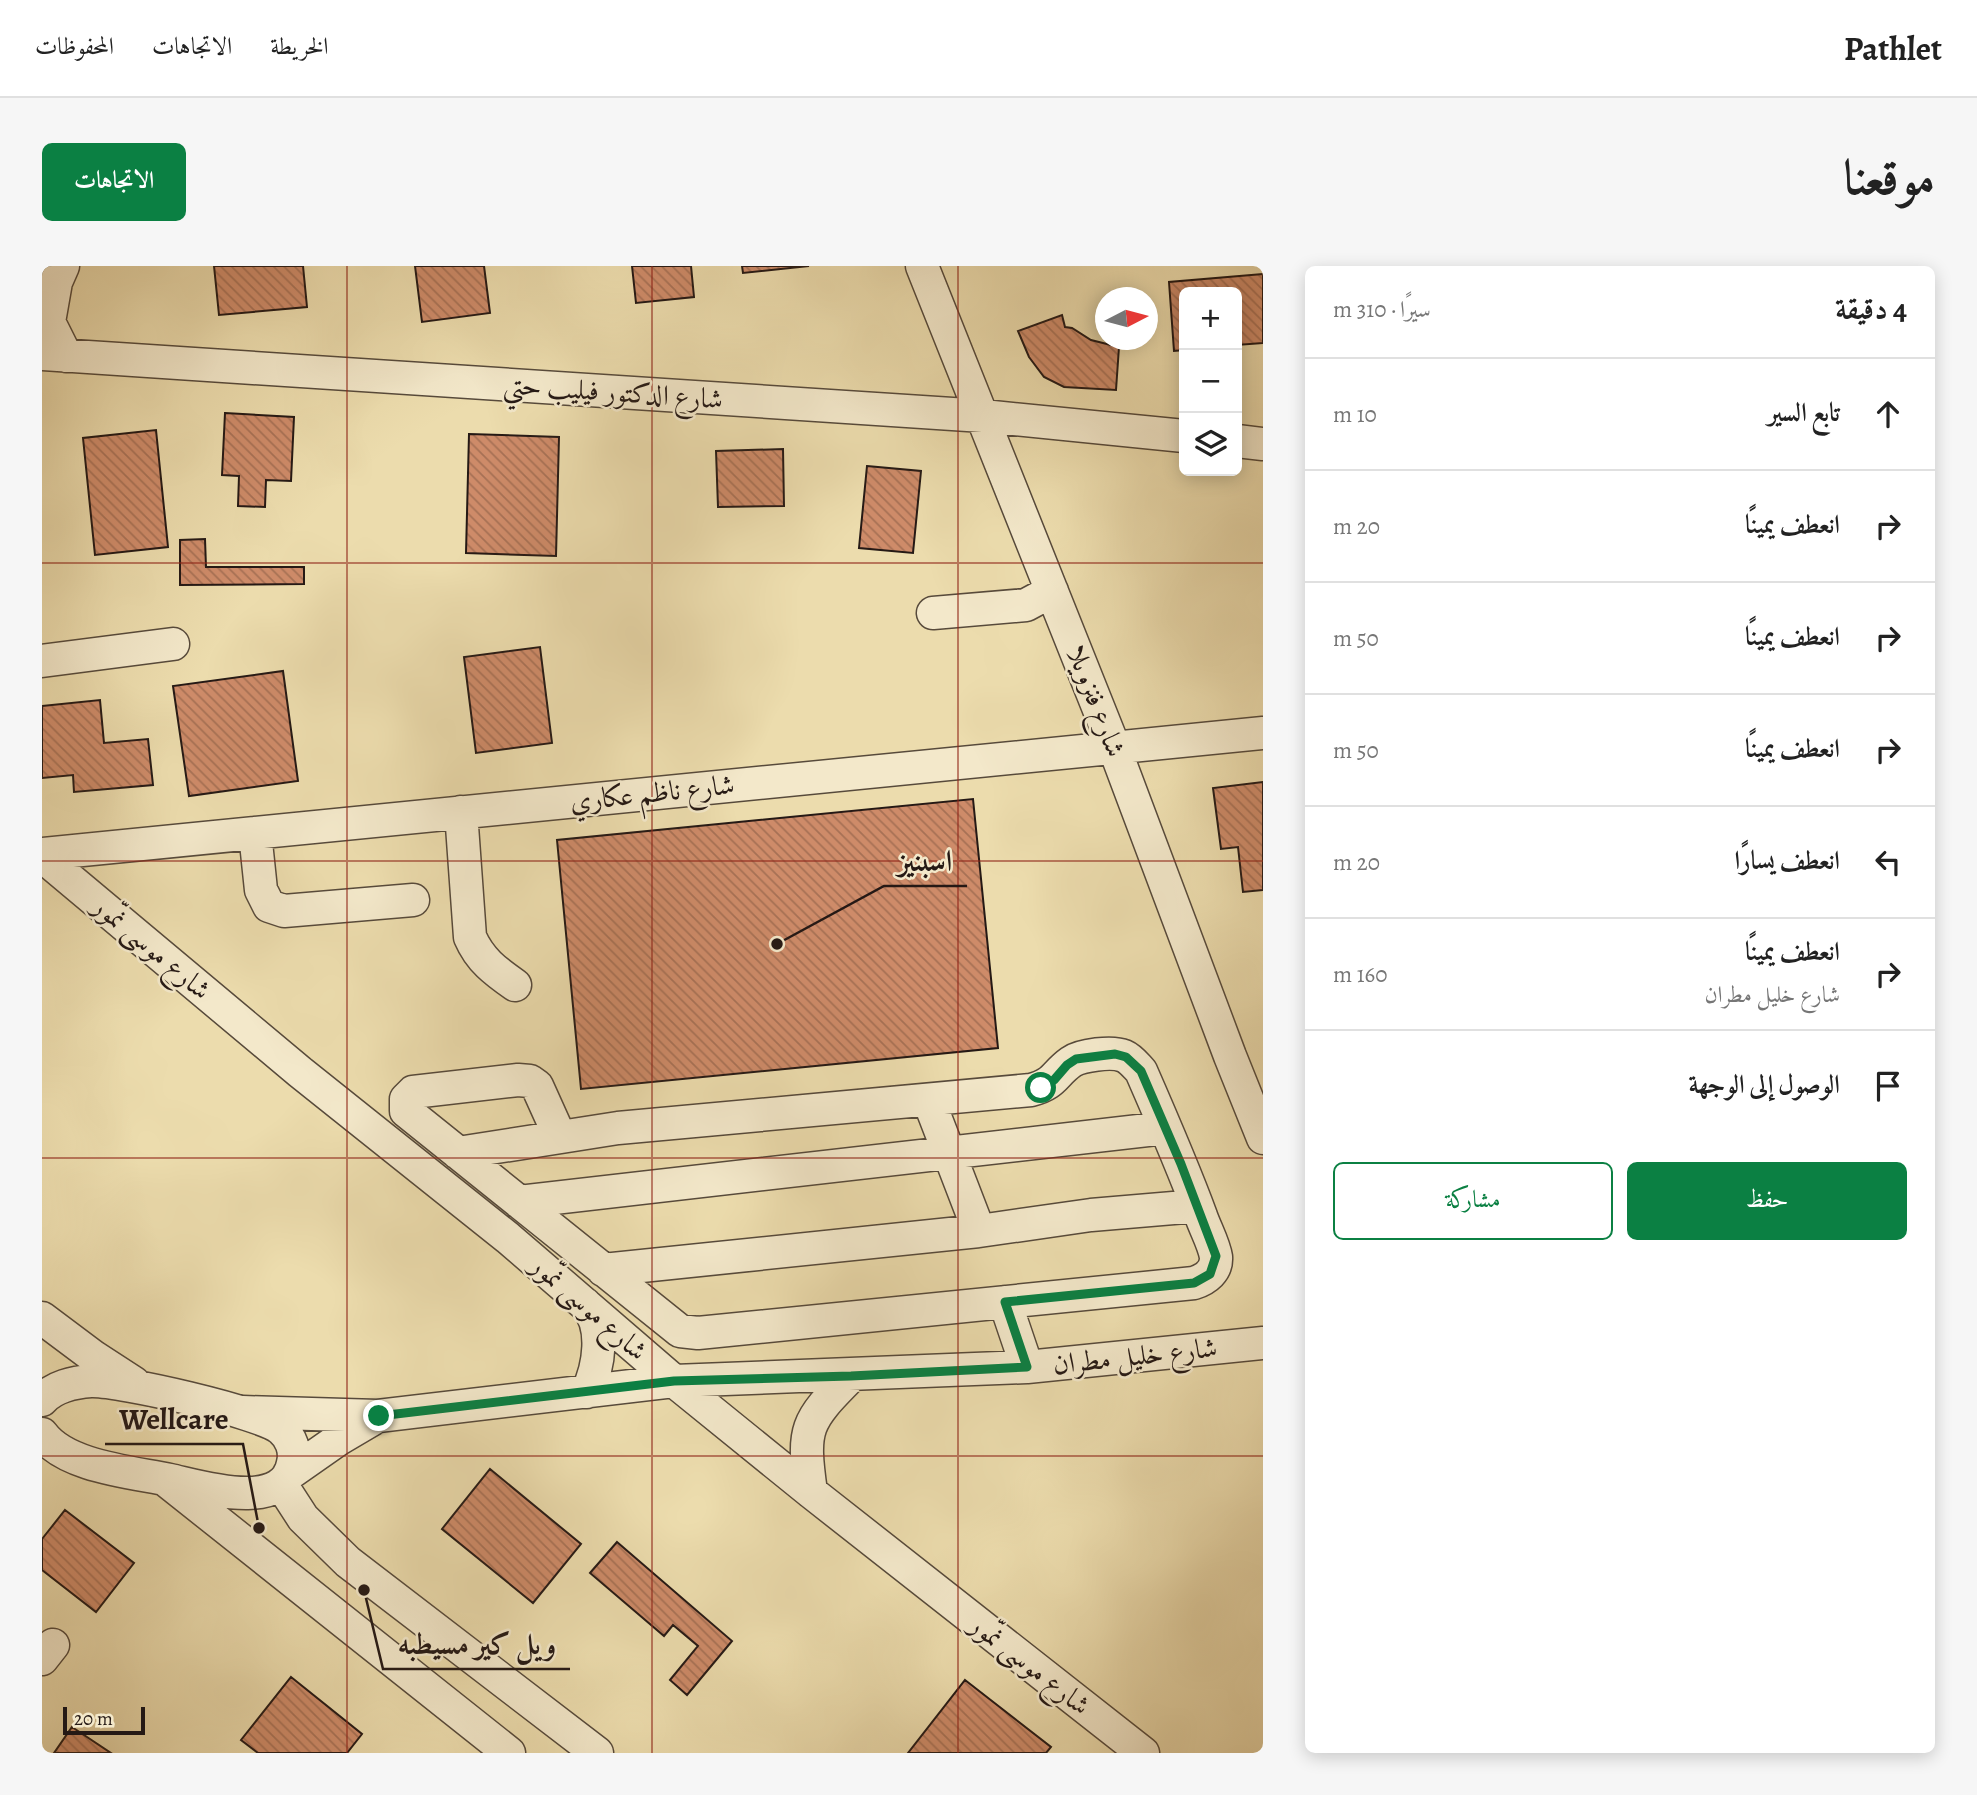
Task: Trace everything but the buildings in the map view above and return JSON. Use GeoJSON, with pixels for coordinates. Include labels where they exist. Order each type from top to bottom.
{"type":"FeatureCollection","features":[{"type":"Feature","properties":{"kind":"street"},"geometry":{"type":"LineString","coordinates":[[54,355],[49,322],[56,282],[63,266]]}},
{"type":"Feature","properties":{"kind":"street","name":"شارع فنزويلا"},"geometry":{"type":"LineString","coordinates":[[922,266],[1114,747],[1263,1138]]}},
{"type":"Feature","properties":{"kind":"street","name":"شارع الدكتور فيليب حتي"},"geometry":{"type":"LineString","coordinates":[[54,355],[983,416],[1179,436]]}},
{"type":"Feature","properties":{"kind":"street"},"geometry":{"type":"LineString","coordinates":[[1242,442],[1263,444]]}},
{"type":"Feature","properties":{"kind":"street"},"geometry":{"type":"LineString","coordinates":[[933,613],[1026,605],[1052,591]]}},
{"type":"Feature","properties":{"kind":"street"},"geometry":{"type":"LineString","coordinates":[[42,661],[173,644]]}},
{"type":"Feature","properties":{"kind":"street","name":"شارع ناظم عكاري"},"geometry":{"type":"LineString","coordinates":[[42,855],[1263,733]]}},
{"type":"Feature","properties":{"kind":"street"},"geometry":{"type":"LineString","coordinates":[[461,812],[470,937],[488,966],[515,985]]}},
{"type":"Feature","properties":{"kind":"street"},"geometry":{"type":"LineString","coordinates":[[255,833],[261,890],[269,906],[284,911],[413,900]]}},
{"type":"Feature","properties":{"kind":"street","name":"شارع موسى نمّور"},"geometry":{"type":"LineString","coordinates":[[42,855],[300,1072],[418,1165],[581,1300],[674,1381],[1143,1753]]}},
{"type":"Feature","properties":{"kind":"street"},"geometry":{"type":"LineString","coordinates":[[458,1153],[618,1128],[1031,1090],[1041,1088],[1054,1080],[1076,1059],[1115,1054],[1126,1057],[1141,1071],[1216,1256],[1210,1274],[1204,1280],[1194,1283],[688,1333],[674,1328],[406,1111],[405,1103],[413,1092],[518,1080],[530,1081],[541,1092],[560,1137]]}},
{"type":"Feature","properties":{"kind":"street"},"geometry":{"type":"LineString","coordinates":[[929,1101],[979,1231]]}},
{"type":"Feature","properties":{"kind":"street"},"geometry":{"type":"LineString","coordinates":[[519,1202],[1165,1128]]}},
{"type":"Feature","properties":{"kind":"street"},"geometry":{"type":"LineString","coordinates":[[603,1270],[979,1231],[1091,1215],[1197,1206]]}},
{"type":"Feature","properties":{"kind":"street"},"geometry":{"type":"LineString","coordinates":[[581,1300],[589,1307],[598,1345],[593,1379],[587,1392]]}},
{"type":"Feature","properties":{"kind":"street"},"geometry":{"type":"LineString","coordinates":[[1005,1302],[1027,1367]]}},
{"type":"Feature","properties":{"kind":"street"},"geometry":{"type":"LineString","coordinates":[[42,1318],[94,1357],[147,1390]]}},
{"type":"Feature","properties":{"kind":"street","name":"شارع خليل مطران"},"geometry":{"type":"LineString","coordinates":[[243,1412],[379,1416],[674,1381],[1027,1367],[1263,1343]]}},
{"type":"Feature","properties":{"kind":"street"},"geometry":{"type":"LineString","coordinates":[[811,1492],[806,1447],[812,1420],[819,1408],[851,1376]]}},
{"type":"Feature","properties":{"kind":"street"},"geometry":{"type":"LineString","coordinates":[[42,1400],[55,1390],[91,1381],[116,1383],[243,1412],[273,1423],[285,1433],[293,1452],[293,1464],[285,1479],[265,1490],[240,1493],[84,1461],[60,1451],[42,1434]]}},
{"type":"Feature","properties":{"kind":"street","name":"شارع خليل مطران"},"geometry":{"type":"LineString","coordinates":[[285,1479],[339,1439],[379,1416]]}},
{"type":"Feature","properties":{"kind":"street"},"geometry":{"type":"LineString","coordinates":[[42,1464],[84,1461]]}},
{"type":"Feature","properties":{"kind":"street"},"geometry":{"type":"LineString","coordinates":[[164,1479],[509,1753]]}},
{"type":"Feature","properties":{"kind":"street"},"geometry":{"type":"LineString","coordinates":[[285,1479],[303,1518],[322,1539],[584,1749]]}},
{"type":"Feature","properties":{"kind":"street"},"geometry":{"type":"LineString","coordinates":[[292,1579],[322,1539]]}},
{"type":"Feature","properties":{"kind":"place","name":"اسبنيز"},"geometry":{"type":"Point","coordinates":[777,944]}},
{"type":"Feature","properties":{"kind":"place","name":"Wellcare"},"geometry":{"type":"Point","coordinates":[259,1528]}},
{"type":"Feature","properties":{"kind":"place","name":"ويل كير مسيطبه"},"geometry":{"type":"Point","coordinates":[364,1590]}},
{"type":"Feature","properties":{"kind":"route"},"geometry":{"type":"LineString","coordinates":[[379,1416],[674,1381],[1027,1367],[1005,1302],[1204,1280],[1214,1266],[1216,1256],[1181,1164],[1141,1071],[1126,1057],[1115,1054],[1076,1059],[1054,1080],[1041,1088]]}}]}
